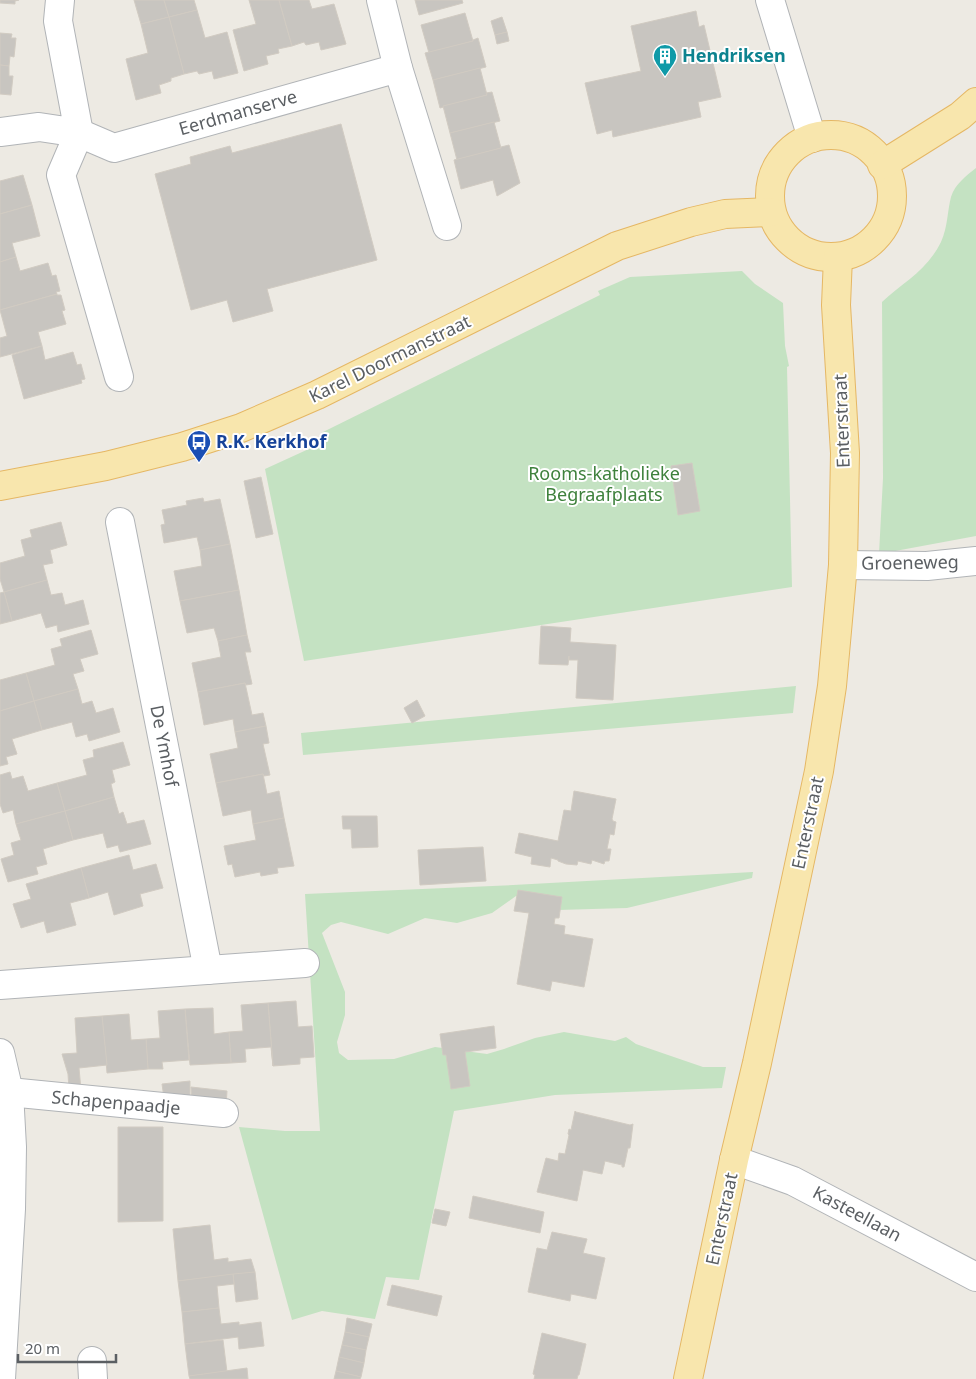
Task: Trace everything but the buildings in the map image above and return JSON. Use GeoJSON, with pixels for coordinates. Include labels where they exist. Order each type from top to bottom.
{"type":"FeatureCollection","features":[{"type":"Feature","properties":{"kind":"main road"},"geometry":{"type":"LineString","coordinates":[[882,165],[960,116],[976,102]]}},
{"type":"Feature","properties":{"kind":"main road"},"geometry":{"type":"LineString","coordinates":[[832,135],[852,139],[870,149],[882,165],[890,183],[891,204],[886,223],[874,240],[858,252],[838,257],[816,256],[796,247],[780,232],[771,212],[770,188],[777,166],[792,149],[812,138],[832,135]]}},
{"type":"Feature","properties":{"kind":"main road","name":"Karel Doormanstraat"},"geometry":{"type":"LineString","coordinates":[[0,486],[123,462],[182,447],[240,428],[317,395],[617,246],[691,222],[725,214],[771,212]]}},
{"type":"Feature","properties":{"kind":"main road","name":"Enterstraat"},"geometry":{"type":"LineString","coordinates":[[688,1379],[819,771],[832,686],[843,565],[845,453],[836,305],[838,257]]}},
{"type":"Feature","properties":{"kind":"street"},"geometry":{"type":"LineString","coordinates":[[60,0],[58,21],[79,133],[61,175],[119,377]]}},
{"type":"Feature","properties":{"kind":"street"},"geometry":{"type":"LineString","coordinates":[[381,0],[398,68],[447,226]]}},
{"type":"Feature","properties":{"kind":"street"},"geometry":{"type":"LineString","coordinates":[[770,0],[812,138]]}},
{"type":"Feature","properties":{"kind":"street","name":"Eerdmanserve"},"geometry":{"type":"LineString","coordinates":[[0,132],[39,126],[79,133],[114,148],[398,68]]}},
{"type":"Feature","properties":{"kind":"street","name":"De Ymhof"},"geometry":{"type":"LineString","coordinates":[[120,522],[208,970]]}},
{"type":"Feature","properties":{"kind":"street","name":"Groeneweg"},"geometry":{"type":"LineString","coordinates":[[843,565],[927,566],[976,561]]}},
{"type":"Feature","properties":{"kind":"street"},"geometry":{"type":"LineString","coordinates":[[0,985],[306,963]]}},
{"type":"Feature","properties":{"kind":"street"},"geometry":{"type":"LineString","coordinates":[[0,1053],[12,1147],[11,1209],[1,1379]]}},
{"type":"Feature","properties":{"kind":"street","name":"Schapenpaadje"},"geometry":{"type":"LineString","coordinates":[[6,1100],[224,1113]]}},
{"type":"Feature","properties":{"kind":"street","name":"Kasteellaan"},"geometry":{"type":"LineString","coordinates":[[734,1160],[793,1181],[976,1277]]}},
{"type":"Feature","properties":{"kind":"green space"},"geometry":{"type":"Polygon","coordinates":[[[976,168],[976,536],[879,554],[883,478],[882,302],[929,261],[941,242],[951,197],[955,188],[976,168]]]}},
{"type":"Feature","properties":{"kind":"green space","name":"Rooms-katholieke Begraafplaats"},"geometry":{"type":"Polygon","coordinates":[[[742,271],[755,284],[783,303],[785,346],[789,366],[787,367],[792,587],[304,661],[265,469],[324,442],[321,433],[600,295],[598,291],[630,277],[742,271]]]}},
{"type":"Feature","properties":{"kind":"green space"},"geometry":{"type":"Polygon","coordinates":[[[796,686],[793,713],[303,755],[301,733],[796,686]]]}},
{"type":"Feature","properties":{"kind":"green space"},"geometry":{"type":"Polygon","coordinates":[[[753,872],[752,878],[627,908],[558,910],[558,902],[516,896],[492,913],[457,923],[425,918],[388,934],[341,922],[331,925],[322,933],[345,992],[345,1015],[337,1042],[339,1053],[348,1060],[394,1059],[435,1047],[487,1054],[535,1038],[564,1032],[615,1041],[626,1037],[636,1044],[703,1067],[726,1067],[722,1088],[555,1095],[454,1111],[419,1280],[386,1277],[375,1319],[322,1311],[292,1320],[239,1127],[285,1131],[320,1131],[305,894],[753,872]]]}},
{"type":"Feature","properties":{"kind":"place","name":"Hendriksen"},"geometry":{"type":"Point","coordinates":[665,77]}},
{"type":"Feature","properties":{"kind":"place","name":"R.K. Kerkhof"},"geometry":{"type":"Point","coordinates":[199,463]}}]}
